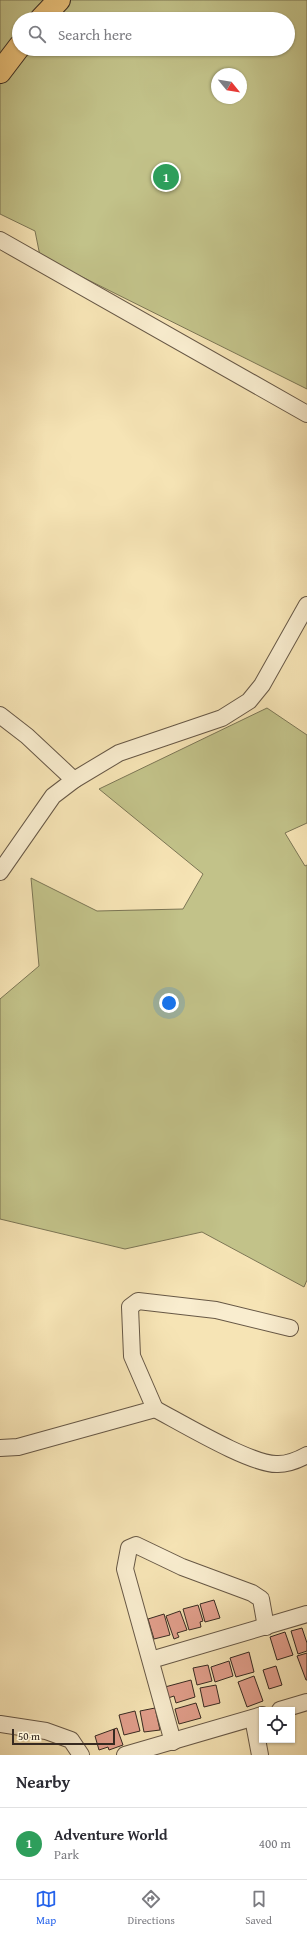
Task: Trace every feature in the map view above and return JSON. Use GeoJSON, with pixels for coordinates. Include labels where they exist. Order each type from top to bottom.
{"type":"FeatureCollection","features":[{"type":"Feature","properties":{"kind":"main road"},"geometry":{"type":"LineString","coordinates":[[48,12],[59,0]]}},
{"type":"Feature","properties":{"kind":"main road"},"geometry":{"type":"LineString","coordinates":[[0,72],[12,56]]}},
{"type":"Feature","properties":{"kind":"street"},"geometry":{"type":"LineString","coordinates":[[0,240],[307,414]]}},
{"type":"Feature","properties":{"kind":"street"},"geometry":{"type":"LineString","coordinates":[[0,872],[53,796],[74,780],[119,753],[222,718],[249,701],[262,686],[307,605]]}},
{"type":"Feature","properties":{"kind":"street"},"geometry":{"type":"LineString","coordinates":[[0,715],[26,736],[74,780]]}},
{"type":"Feature","properties":{"kind":"street"},"geometry":{"type":"LineString","coordinates":[[290,1328],[216,1310],[138,1301],[130,1307],[132,1356],[155,1409],[244,1455],[276,1464],[294,1462],[307,1455]]}},
{"type":"Feature","properties":{"kind":"street"},"geometry":{"type":"LineString","coordinates":[[0,1448],[18,1447],[155,1409]]}},
{"type":"Feature","properties":{"kind":"street"},"geometry":{"type":"LineString","coordinates":[[173,1742],[126,1569],[129,1548],[136,1545],[182,1567],[252,1593],[261,1599],[266,1627]]}},
{"type":"Feature","properties":{"kind":"street"},"geometry":{"type":"LineString","coordinates":[[151,1660],[307,1614]]}},
{"type":"Feature","properties":{"kind":"street"},"geometry":{"type":"LineString","coordinates":[[290,1707],[307,1702]]}},
{"type":"Feature","properties":{"kind":"street"},"geometry":{"type":"LineString","coordinates":[[126,1755],[258,1717],[260,1755]]}},
{"type":"Feature","properties":{"kind":"street"},"geometry":{"type":"LineString","coordinates":[[0,1724],[46,1731],[70,1740],[81,1755]]}},
{"type":"Feature","properties":{"kind":"green space"},"geometry":{"type":"Polygon","coordinates":[[[0,0],[307,0],[307,389],[40,256],[35,231],[0,214],[0,0]]]}},
{"type":"Feature","properties":{"kind":"green space"},"geometry":{"type":"Polygon","coordinates":[[[267,708],[307,735],[307,823],[285,833],[305,866],[307,865],[307,1280],[304,1287],[202,1232],[125,1249],[0,1219],[0,999],[39,966],[31,878],[97,911],[183,909],[203,874],[99,789],[267,708]]]}},
{"type":"Feature","properties":{"kind":"building"},"geometry":{"type":"Polygon","coordinates":[[[214,1600],[220,1618],[205,1622],[200,1604],[214,1600]]]}},
{"type":"Feature","properties":{"kind":"building"},"geometry":{"type":"Polygon","coordinates":[[[198,1605],[203,1621],[200,1622],[201,1627],[189,1630],[183,1609],[198,1605]]]}},
{"type":"Feature","properties":{"kind":"building"},"geometry":{"type":"Polygon","coordinates":[[[180,1611],[187,1630],[177,1633],[179,1637],[174,1639],[166,1616],[180,1611]]]}},
{"type":"Feature","properties":{"kind":"building"},"geometry":{"type":"Polygon","coordinates":[[[164,1614],[170,1635],[154,1639],[148,1619],[164,1614]]]}},
{"type":"Feature","properties":{"kind":"building"},"geometry":{"type":"Polygon","coordinates":[[[302,1628],[307,1643],[307,1651],[298,1654],[291,1631],[302,1628]]]}},
{"type":"Feature","properties":{"kind":"building"},"geometry":{"type":"Polygon","coordinates":[[[285,1632],[293,1655],[277,1660],[270,1637],[285,1632]]]}},
{"type":"Feature","properties":{"kind":"building"},"geometry":{"type":"Polygon","coordinates":[[[249,1652],[254,1672],[236,1677],[230,1658],[249,1652]]]}},
{"type":"Feature","properties":{"kind":"building"},"geometry":{"type":"Polygon","coordinates":[[[307,1653],[307,1680],[306,1680],[297,1656],[307,1653]]]}},
{"type":"Feature","properties":{"kind":"building"},"geometry":{"type":"Polygon","coordinates":[[[229,1661],[233,1676],[215,1682],[211,1667],[229,1661]]]}},
{"type":"Feature","properties":{"kind":"building"},"geometry":{"type":"Polygon","coordinates":[[[208,1665],[212,1681],[197,1685],[193,1668],[208,1665]]]}},
{"type":"Feature","properties":{"kind":"building"},"geometry":{"type":"Polygon","coordinates":[[[276,1666],[282,1685],[269,1689],[263,1670],[276,1666]]]}},
{"type":"Feature","properties":{"kind":"building"},"geometry":{"type":"Polygon","coordinates":[[[254,1676],[263,1701],[247,1707],[238,1682],[254,1676]]]}},
{"type":"Feature","properties":{"kind":"building"},"geometry":{"type":"Polygon","coordinates":[[[191,1680],[195,1697],[176,1703],[174,1696],[168,1698],[165,1687],[191,1680]]]}},
{"type":"Feature","properties":{"kind":"building"},"geometry":{"type":"Polygon","coordinates":[[[216,1685],[220,1703],[204,1707],[200,1688],[216,1685]]]}},
{"type":"Feature","properties":{"kind":"building"},"geometry":{"type":"Polygon","coordinates":[[[196,1703],[201,1718],[179,1724],[175,1709],[196,1703]]]}},
{"type":"Feature","properties":{"kind":"building"},"geometry":{"type":"Polygon","coordinates":[[[155,1708],[160,1730],[144,1732],[140,1711],[155,1708]]]}},
{"type":"Feature","properties":{"kind":"building"},"geometry":{"type":"Polygon","coordinates":[[[135,1711],[140,1731],[124,1735],[119,1715],[135,1711]]]}},
{"type":"Feature","properties":{"kind":"building"},"geometry":{"type":"Polygon","coordinates":[[[117,1728],[123,1745],[109,1750],[108,1747],[99,1750],[95,1736],[117,1728]]]}},
{"type":"Feature","properties":{"kind":"place","name":"Adventure World"},"geometry":{"type":"Point","coordinates":[166,177]}}]}
